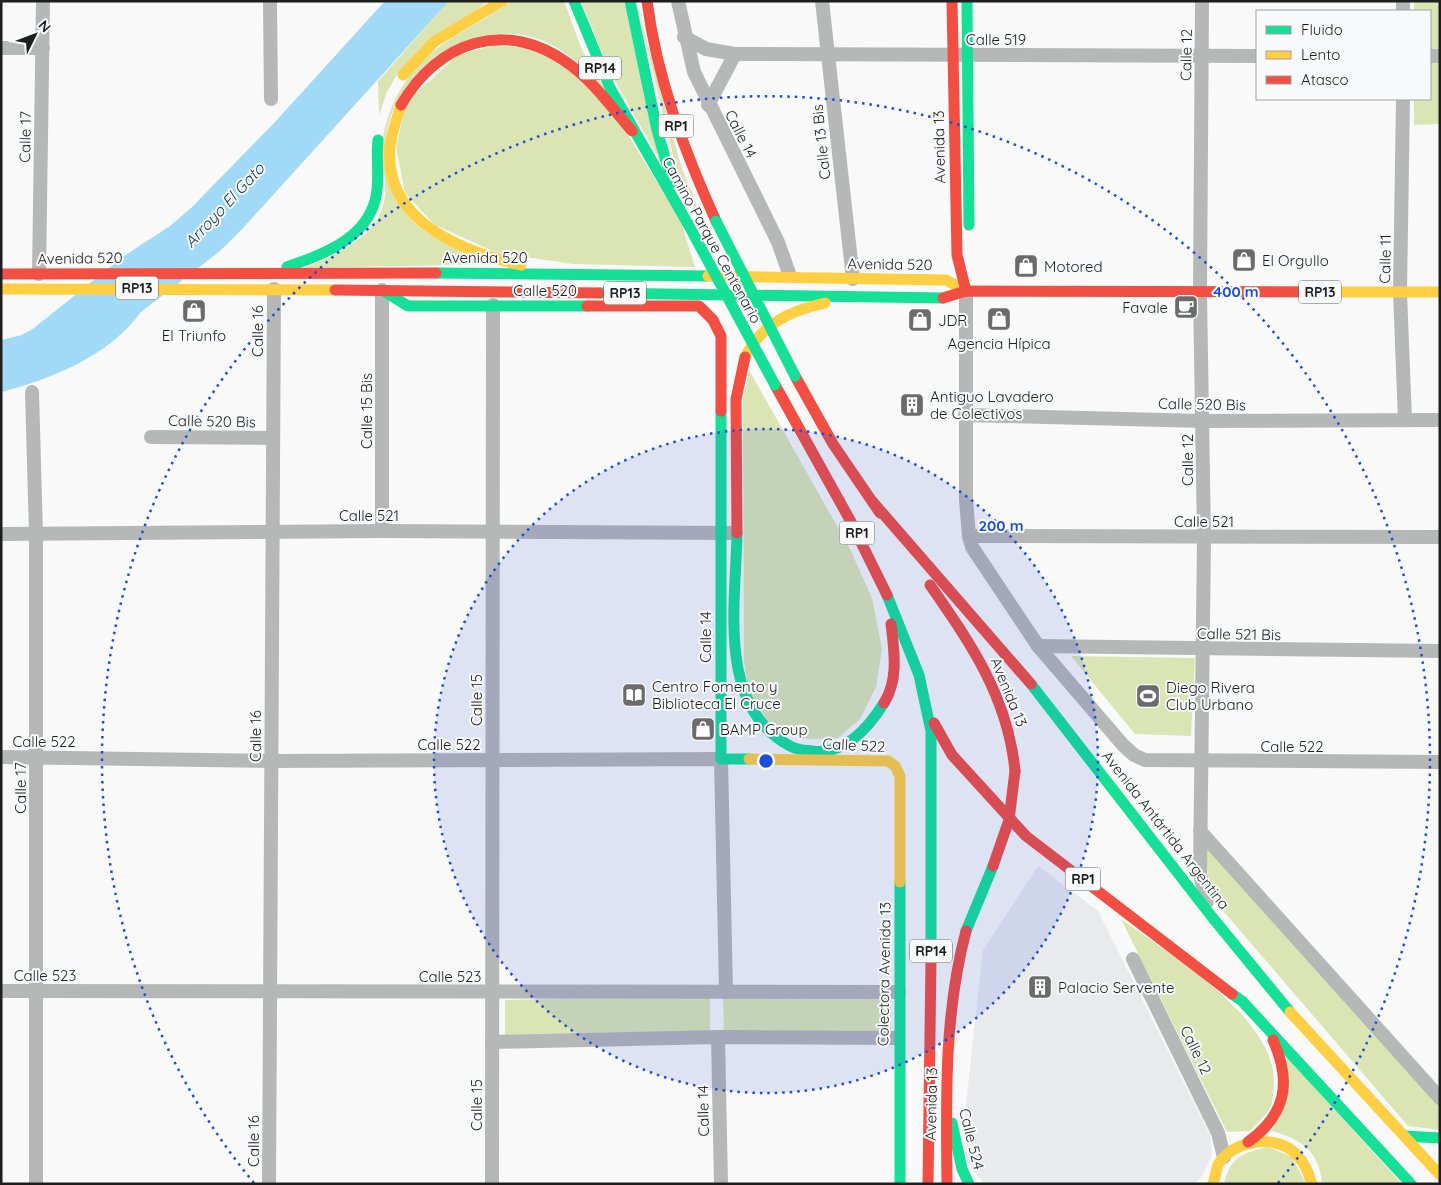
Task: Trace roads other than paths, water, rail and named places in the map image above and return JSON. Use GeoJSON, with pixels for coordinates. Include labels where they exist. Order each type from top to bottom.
{"type":"FeatureCollection","features":[{"type":"Feature","properties":{"kind":"main road"},"geometry":{"type":"LineString","coordinates":[[396,87],[412,63],[434,42],[502,1]]}},
{"type":"Feature","properties":{"kind":"main road","name":"Camino Parque Centenario"},"geometry":{"type":"LineString","coordinates":[[574,1],[590,45],[632,131],[685,220],[775,385]]}},
{"type":"Feature","properties":{"kind":"main road","name":"RP1"},"geometry":{"type":"LineString","coordinates":[[630,1],[657,130],[685,220]]}},
{"type":"Feature","properties":{"kind":"main road","name":"Camino Parque Centenario"},"geometry":{"type":"LineString","coordinates":[[646,1],[660,72],[682,144],[716,221],[795,376]]}},
{"type":"Feature","properties":{"kind":"main road","name":"Avenida 13"},"geometry":{"type":"LineString","coordinates":[[952,1],[957,255],[966,291]]}},
{"type":"Feature","properties":{"kind":"main road","name":"Avenida 13"},"geometry":{"type":"LineString","coordinates":[[967,1],[969,235]]}},
{"type":"Feature","properties":{"kind":"main road"},"geometry":{"type":"LineString","coordinates":[[555,272],[512,263],[463,248],[428,226],[407,206],[395,184],[390,160],[394,126],[407,92],[427,68],[454,50],[490,40],[515,41],[546,50],[573,67],[594,86],[632,131]]}},
{"type":"Feature","properties":{"kind":"main road"},"geometry":{"type":"LineString","coordinates":[[272,272],[334,249],[352,238],[367,223],[374,208],[377,191],[376,153],[381,128]]}},
{"type":"Feature","properties":{"kind":"main road","name":"Avenida 13"},"geometry":{"type":"LineString","coordinates":[[966,291],[970,255]]}},
{"type":"Feature","properties":{"kind":"main road","name":"Avenida 520"},"geometry":{"type":"LineString","coordinates":[[1,274],[555,272],[790,276],[946,280],[966,291]]}},
{"type":"Feature","properties":{"kind":"main road","name":"Avenida 520"},"geometry":{"type":"LineString","coordinates":[[1,289],[199,288],[946,298],[966,291],[1440,292]]}},
{"type":"Feature","properties":{"kind":"main road","name":"Calle 520"},"geometry":{"type":"LineString","coordinates":[[382,290],[408,306],[686,305],[699,306],[710,314]]}},
{"type":"Feature","properties":{"kind":"main road"},"geometry":{"type":"LineString","coordinates":[[867,296],[818,304],[780,316],[762,330],[745,357],[736,399],[736,649],[742,690],[753,712],[766,729],[795,749],[816,753],[841,748],[860,736],[884,707],[893,676],[895,654],[893,630],[886,606],[886,592]]}},
{"type":"Feature","properties":{"kind":"main road","name":"Calle 14"},"geometry":{"type":"LineString","coordinates":[[710,314],[721,336],[722,759]]}},
{"type":"Feature","properties":{"kind":"main road","name":"Avenida 13"},"geometry":{"type":"LineString","coordinates":[[795,376],[833,444],[964,636],[988,676],[1006,722],[1015,771],[1015,792],[1011,817],[967,928],[954,986],[949,1030],[946,1184]]}},
{"type":"Feature","properties":{"kind":"main road","name":"Avenida 13"},"geometry":{"type":"LineString","coordinates":[[775,385],[826,474],[886,592],[915,661],[931,718],[934,751],[928,1184]]}},
{"type":"Feature","properties":{"kind":"main road","name":"Avenida Antártida Argentina"},"geometry":{"type":"LineString","coordinates":[[872,501],[1033,686],[1212,917],[1286,1007],[1440,1175]]}},
{"type":"Feature","properties":{"kind":"main road","name":"RP1"},"geometry":{"type":"LineString","coordinates":[[931,718],[952,755],[1026,836],[1226,987],[1258,1017]]}},
{"type":"Feature","properties":{"kind":"main road","name":"Calle 522"},"geometry":{"type":"LineString","coordinates":[[722,759],[888,761],[895,766]]}},
{"type":"Feature","properties":{"kind":"main road","name":"Colectora Avenida 13"},"geometry":{"type":"LineString","coordinates":[[895,766],[902,785],[898,1038],[900,1184]]}},
{"type":"Feature","properties":{"kind":"main road"},"geometry":{"type":"LineString","coordinates":[[1211,1181],[1224,1157],[1235,1148],[1259,1136],[1271,1122],[1282,1104],[1285,1092],[1285,1075],[1281,1054],[1258,1017]]}},
{"type":"Feature","properties":{"kind":"main road"},"geometry":{"type":"LineString","coordinates":[[1258,1017],[1411,1184]]}},
{"type":"Feature","properties":{"kind":"main road","name":"Calle 524"},"geometry":{"type":"LineString","coordinates":[[947,1100],[962,1169],[969,1184]]}},
{"type":"Feature","properties":{"kind":"main road"},"geometry":{"type":"LineString","coordinates":[[1405,1136],[1440,1138]]}},
{"type":"Feature","properties":{"kind":"main road"},"geometry":{"type":"LineString","coordinates":[[1248,1142],[1268,1140],[1287,1146],[1302,1159],[1311,1176],[1312,1184]]}},
{"type":"Feature","properties":{"kind":"street","name":"Calle 17"},"geometry":{"type":"LineString","coordinates":[[39,274],[43,1]]}},
{"type":"Feature","properties":{"kind":"street"},"geometry":{"type":"LineString","coordinates":[[270,1],[271,99]]}},
{"type":"Feature","properties":{"kind":"street","name":"Calle 14"},"geometry":{"type":"LineString","coordinates":[[678,1],[684,37],[694,72],[708,105],[778,242],[790,276]]}},
{"type":"Feature","properties":{"kind":"street","name":"Calle 13 Bis"},"geometry":{"type":"LineString","coordinates":[[822,1],[852,279]]}},
{"type":"Feature","properties":{"kind":"street","name":"Calle 12"},"geometry":{"type":"LineString","coordinates":[[1202,1],[1200,292],[1204,421],[1204,650],[1200,762],[1200,831],[1201,887],[1212,917]]}},
{"type":"Feature","properties":{"kind":"street","name":"Calle 519"},"geometry":{"type":"LineString","coordinates":[[684,37],[706,49],[735,54],[1256,56]]}},
{"type":"Feature","properties":{"kind":"street"},"geometry":{"type":"LineString","coordinates":[[1,48],[43,48]]}},
{"type":"Feature","properties":{"kind":"street"},"geometry":{"type":"LineString","coordinates":[[708,105],[735,54]]}},
{"type":"Feature","properties":{"kind":"street","name":"Calle 11"},"geometry":{"type":"LineString","coordinates":[[1403,100],[1400,292],[1405,420]]}},
{"type":"Feature","properties":{"kind":"street","name":"Calle 16"},"geometry":{"type":"LineString","coordinates":[[269,1184],[274,289]]}},
{"type":"Feature","properties":{"kind":"street","name":"Calle 15 Bis"},"geometry":{"type":"LineString","coordinates":[[382,290],[382,531]]}},
{"type":"Feature","properties":{"kind":"street","name":"Avenida 13"},"geometry":{"type":"LineString","coordinates":[[966,291],[965,415],[968,536]]}},
{"type":"Feature","properties":{"kind":"street","name":"Calle 15"},"geometry":{"type":"LineString","coordinates":[[492,1184],[493,306]]}},
{"type":"Feature","properties":{"kind":"street","name":"Calle 17"},"geometry":{"type":"LineString","coordinates":[[32,392],[36,534],[36,1184]]}},
{"type":"Feature","properties":{"kind":"street","name":"Calle 520 Bis"},"geometry":{"type":"LineString","coordinates":[[965,415],[1204,421],[1440,420]]}},
{"type":"Feature","properties":{"kind":"street","name":"Calle 520 Bis"},"geometry":{"type":"LineString","coordinates":[[151,437],[273,438]]}},
{"type":"Feature","properties":{"kind":"street","name":"Calle 521"},"geometry":{"type":"LineString","coordinates":[[1,534],[382,531],[493,534],[737,533]]}},
{"type":"Feature","properties":{"kind":"street","name":"Calle 521"},"geometry":{"type":"LineString","coordinates":[[968,536],[1440,537]]}},
{"type":"Feature","properties":{"kind":"street","name":"Avenida Antártida Argentina"},"geometry":{"type":"LineString","coordinates":[[968,536],[982,564],[1038,646],[1122,745],[1134,755],[1145,760]]}},
{"type":"Feature","properties":{"kind":"street","name":"Calle 521 Bis"},"geometry":{"type":"LineString","coordinates":[[1038,646],[1204,650],[1440,652]]}},
{"type":"Feature","properties":{"kind":"street","name":"Calle 522"},"geometry":{"type":"LineString","coordinates":[[1,757],[36,756],[271,761],[722,759]]}},
{"type":"Feature","properties":{"kind":"street","name":"Calle 14"},"geometry":{"type":"LineString","coordinates":[[722,759],[726,992]]}},
{"type":"Feature","properties":{"kind":"street","name":"Calle 522"},"geometry":{"type":"LineString","coordinates":[[1145,760],[1200,762],[1440,762]]}},
{"type":"Feature","properties":{"kind":"street","name":"Avenida Antártida Argentina"},"geometry":{"type":"LineString","coordinates":[[1200,831],[1440,1098]]}},
{"type":"Feature","properties":{"kind":"street","name":"Calle 12"},"geometry":{"type":"LineString","coordinates":[[1134,959],[1218,1133],[1224,1157]]}},
{"type":"Feature","properties":{"kind":"street","name":"Calle 523"},"geometry":{"type":"LineString","coordinates":[[1,991],[270,993],[899,992]]}},
{"type":"Feature","properties":{"kind":"street"},"geometry":{"type":"LineString","coordinates":[[492,1042],[718,1037],[898,1038]]}},
{"type":"Feature","properties":{"kind":"street","name":"Calle 14"},"geometry":{"type":"LineString","coordinates":[[718,1037],[721,1184]]}},
{"type":"Feature","properties":{"kind":"water","name":"Arroyo El Gato"},"geometry":{"type":"Polygon","coordinates":[[[385,1],[449,1],[220,251],[141,312],[128,328],[96,353],[59,373],[1,392],[1,340],[22,335],[34,328],[124,256],[170,226],[191,208],[275,122],[385,1]]]}},
{"type":"Feature","properties":{"kind":"place","name":"El Orgullo"},"geometry":{"type":"Point","coordinates":[1244,260]}},
{"type":"Feature","properties":{"kind":"place","name":"Motored"},"geometry":{"type":"Point","coordinates":[1026,266]}},
{"type":"Feature","properties":{"kind":"place","name":"Favale"},"geometry":{"type":"Point","coordinates":[1186,307]}},
{"type":"Feature","properties":{"kind":"place","name":"El Triunfo"},"geometry":{"type":"Point","coordinates":[194,311]}},
{"type":"Feature","properties":{"kind":"place","name":"Agencia Hípica"},"geometry":{"type":"Point","coordinates":[999,319]}},
{"type":"Feature","properties":{"kind":"place","name":"JDR"},"geometry":{"type":"Point","coordinates":[920,320]}},
{"type":"Feature","properties":{"kind":"place","name":"Antiguo Lavadero de Colectivos"},"geometry":{"type":"Point","coordinates":[912,405]}},
{"type":"Feature","properties":{"kind":"place","name":"Centro Fomento y Biblioteca El Cruce"},"geometry":{"type":"Point","coordinates":[634,695]}},
{"type":"Feature","properties":{"kind":"place","name":"Diego Rivera Club Urbano"},"geometry":{"type":"Point","coordinates":[1148,696]}},
{"type":"Feature","properties":{"kind":"place","name":"BAMP Group"},"geometry":{"type":"Point","coordinates":[703,729]}},
{"type":"Feature","properties":{"kind":"place","name":"Palacio Servente"},"geometry":{"type":"Point","coordinates":[1040,987]}}]}
